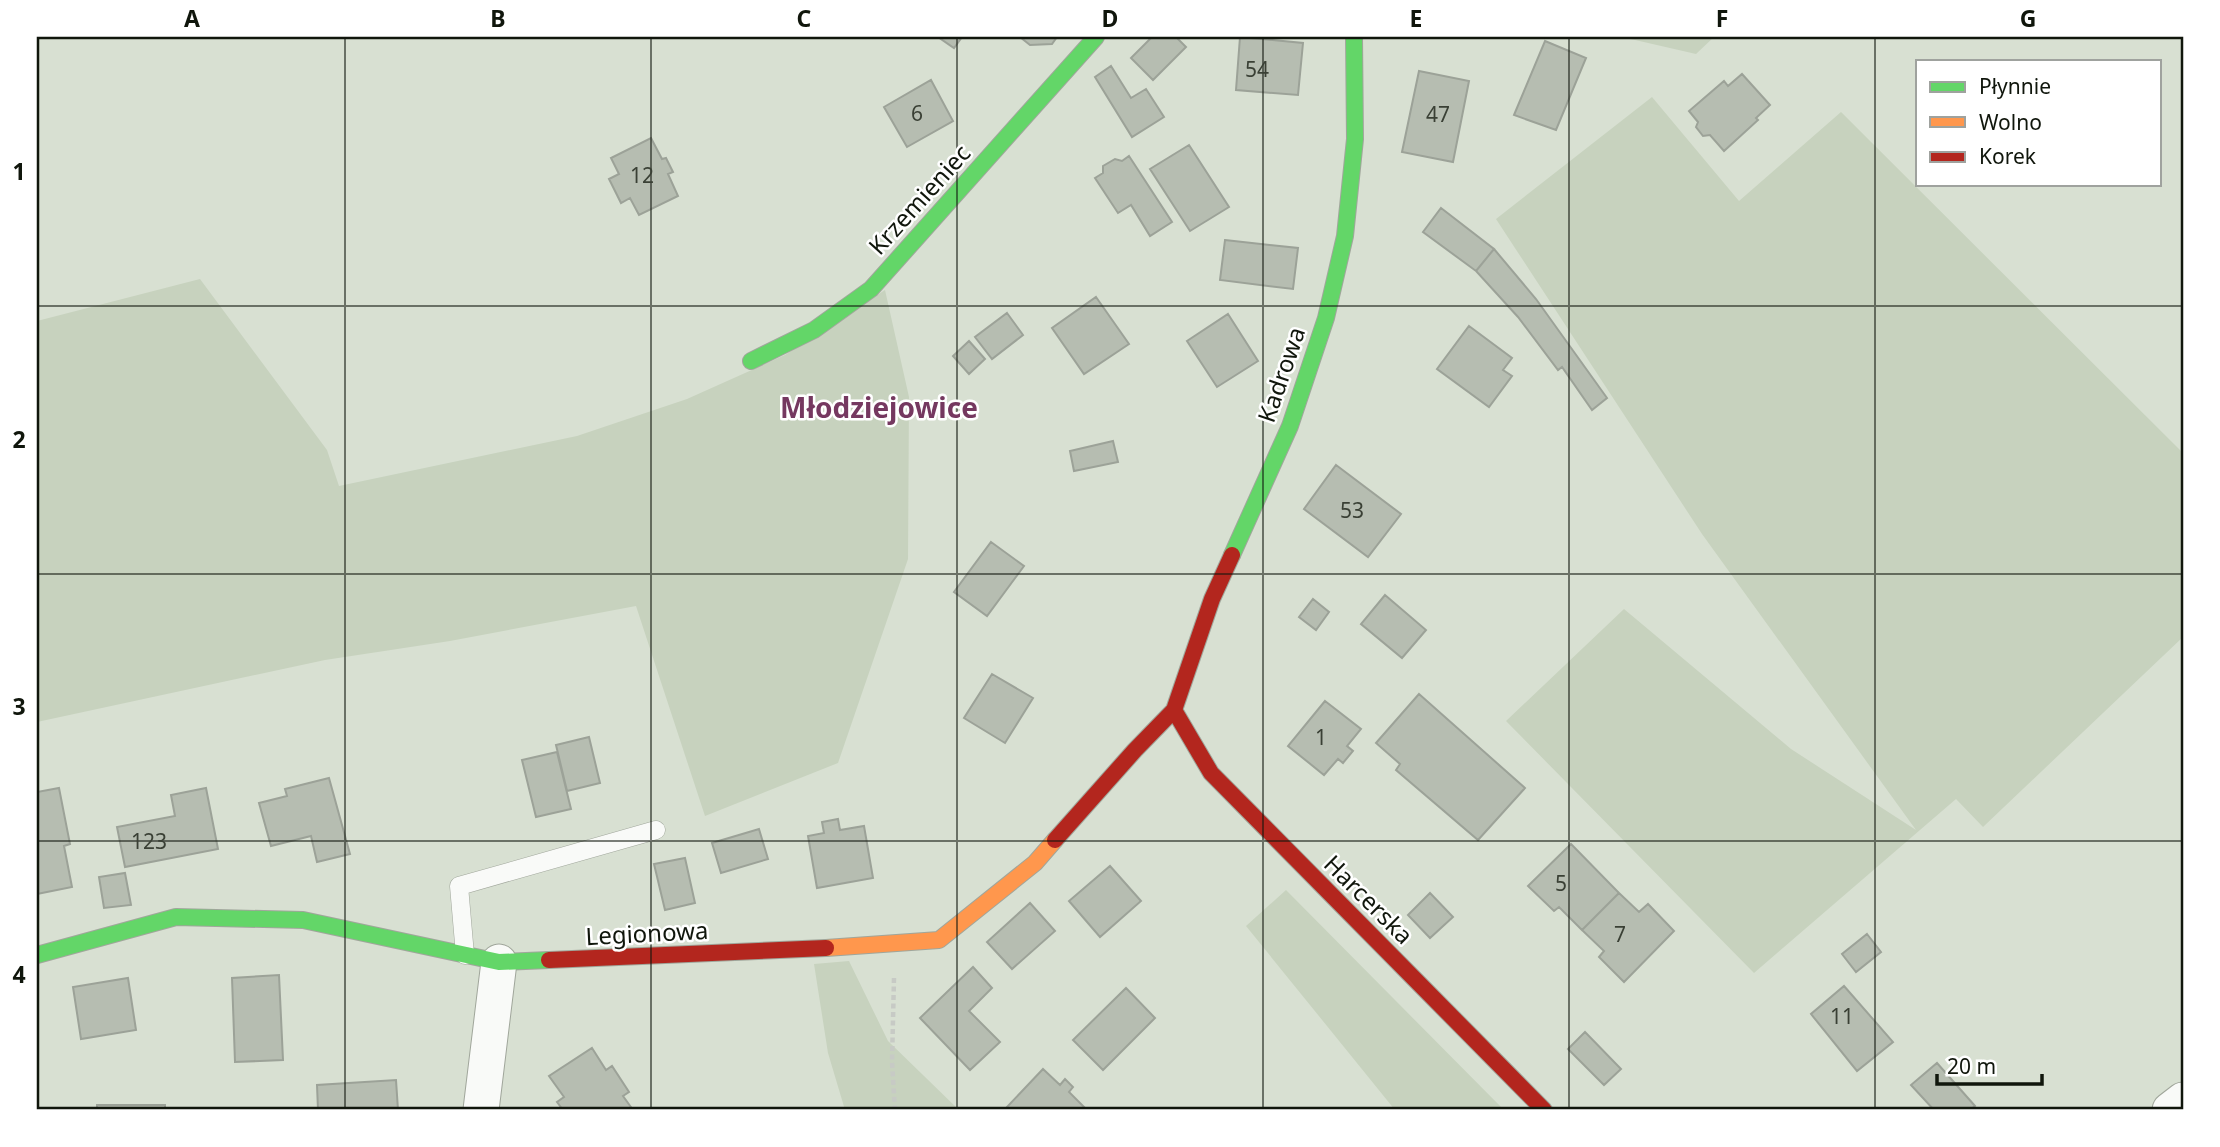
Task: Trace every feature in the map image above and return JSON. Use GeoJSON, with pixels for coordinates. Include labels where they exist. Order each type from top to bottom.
{"type":"FeatureCollection","features":[{"type":"Feature","properties":{"kind":"street","name":"Krzemieniec"},"geometry":{"type":"LineString","coordinates":[[751,361],[792,343],[823,325],[871,289],[1096,37]]}},
{"type":"Feature","properties":{"kind":"street","name":"Kadrowa"},"geometry":{"type":"LineString","coordinates":[[1174,710],[1212,599],[1290,426],[1326,318],[1345,236],[1355,139],[1354,37]]}},
{"type":"Feature","properties":{"kind":"street","name":"Legionowa"},"geometry":{"type":"LineString","coordinates":[[37,955],[176,917],[303,920],[499,962],[820,949],[939,940],[1035,863],[1174,710]]}},
{"type":"Feature","properties":{"kind":"street","name":"Harcerska"},"geometry":{"type":"LineString","coordinates":[[1174,710],[1211,774],[1545,1110]]}},
{"type":"Feature","properties":{"kind":"street"},"geometry":{"type":"LineString","coordinates":[[481,1110],[499,962]]}},
{"type":"Feature","properties":{"kind":"street"},"geometry":{"type":"LineString","coordinates":[[2170,1110],[2183,1100]]}},
{"type":"Feature","properties":{"kind":"lane"},"geometry":{"type":"LineString","coordinates":[[465,955],[458,886],[656,830]]}},
{"type":"Feature","properties":{"kind":"path"},"geometry":{"type":"LineString","coordinates":[[894,943],[892,1062],[895,1110]]}},
{"type":"Feature","properties":{"kind":"green space"},"geometry":{"type":"Polygon","coordinates":[[[1622,37],[1714,37],[1696,54],[1622,37]]]}},
{"type":"Feature","properties":{"kind":"green space"},"geometry":{"type":"Polygon","coordinates":[[[1652,97],[1739,201],[1841,112],[2183,453],[2183,637],[1983,827],[1956,799],[1754,973],[1506,721],[1624,609],[1791,749],[1916,830],[1702,534],[1496,219],[1652,97]]]}},
{"type":"Feature","properties":{"kind":"green space"},"geometry":{"type":"Polygon","coordinates":[[[200,279],[327,450],[339,486],[577,436],[687,399],[785,355],[885,290],[909,397],[908,559],[838,763],[705,816],[636,606],[450,641],[325,660],[37,722],[37,321],[200,279]]]}},
{"type":"Feature","properties":{"kind":"green space"},"geometry":{"type":"Polygon","coordinates":[[[1286,890],[1504,1110],[1395,1110],[1246,926],[1286,890]]]}},
{"type":"Feature","properties":{"kind":"green space"},"geometry":{"type":"Polygon","coordinates":[[[849,961],[888,1041],[959,1110],[845,1110],[828,1053],[814,964],[849,961]]]}},
{"type":"Feature","properties":{"kind":"building"},"geometry":{"type":"Polygon","coordinates":[[[938,37],[962,37],[954,48],[938,37]]]}},
{"type":"Feature","properties":{"kind":"building"},"geometry":{"type":"Polygon","coordinates":[[[1020,37],[1057,37],[1052,44],[1030,45],[1020,37]]]}},
{"type":"Feature","properties":{"kind":"building"},"geometry":{"type":"Polygon","coordinates":[[[1152,37],[1176,37],[1186,47],[1153,80],[1131,58],[1152,37]]]}},
{"type":"Feature","properties":{"kind":"building"},"geometry":{"type":"Polygon","coordinates":[[[1240,37],[1303,43],[1298,95],[1236,90],[1240,37]]]}},
{"type":"Feature","properties":{"kind":"building"},"geometry":{"type":"Polygon","coordinates":[[[1545,41],[1586,58],[1556,130],[1514,115],[1545,41]]]}},
{"type":"Feature","properties":{"kind":"building"},"geometry":{"type":"Polygon","coordinates":[[[1111,66],[1131,98],[1146,89],[1164,117],[1132,137],[1095,77],[1111,66]]]}},
{"type":"Feature","properties":{"kind":"building"},"geometry":{"type":"Polygon","coordinates":[[[1419,71],[1469,81],[1453,162],[1402,152],[1419,71]]]}},
{"type":"Feature","properties":{"kind":"building"},"geometry":{"type":"Polygon","coordinates":[[[1742,74],[1770,105],[1756,118],[1758,120],[1724,151],[1710,135],[1703,136],[1696,127],[1698,122],[1689,111],[1724,81],[1728,86],[1742,74]]]}},
{"type":"Feature","properties":{"kind":"building"},"geometry":{"type":"Polygon","coordinates":[[[931,80],[953,121],[907,147],[884,107],[931,80]]]}},
{"type":"Feature","properties":{"kind":"building"},"geometry":{"type":"Polygon","coordinates":[[[651,138],[662,159],[666,158],[673,172],[668,174],[678,196],[639,215],[630,198],[621,203],[609,179],[619,174],[611,158],[651,138]]]}},
{"type":"Feature","properties":{"kind":"building"},"geometry":{"type":"Polygon","coordinates":[[[1189,145],[1229,207],[1190,231],[1150,169],[1189,145]]]}},
{"type":"Feature","properties":{"kind":"building"},"geometry":{"type":"Polygon","coordinates":[[[1129,156],[1172,222],[1150,236],[1131,205],[1118,213],[1095,178],[1103,173],[1103,166],[1115,159],[1122,161],[1129,156]]]}},
{"type":"Feature","properties":{"kind":"building"},"geometry":{"type":"Polygon","coordinates":[[[1441,208],[1494,249],[1476,271],[1423,232],[1441,208]]]}},
{"type":"Feature","properties":{"kind":"building"},"geometry":{"type":"Polygon","coordinates":[[[1225,240],[1298,248],[1293,289],[1220,280],[1225,240]]]}},
{"type":"Feature","properties":{"kind":"building"},"geometry":{"type":"Polygon","coordinates":[[[1494,249],[1536,299],[1607,398],[1592,410],[1562,367],[1558,370],[1518,317],[1476,271],[1494,249]]]}},
{"type":"Feature","properties":{"kind":"building"},"geometry":{"type":"Polygon","coordinates":[[[1096,297],[1129,344],[1084,374],[1052,328],[1096,297]]]}},
{"type":"Feature","properties":{"kind":"building"},"geometry":{"type":"Polygon","coordinates":[[[1007,313],[1023,335],[992,359],[975,337],[1007,313]]]}},
{"type":"Feature","properties":{"kind":"building"},"geometry":{"type":"Polygon","coordinates":[[[1228,314],[1258,361],[1217,387],[1187,341],[1228,314]]]}},
{"type":"Feature","properties":{"kind":"building"},"geometry":{"type":"Polygon","coordinates":[[[1469,326],[1512,358],[1503,370],[1512,376],[1489,407],[1437,369],[1469,326]]]}},
{"type":"Feature","properties":{"kind":"building"},"geometry":{"type":"Polygon","coordinates":[[[969,341],[985,359],[969,374],[953,356],[969,341]]]}},
{"type":"Feature","properties":{"kind":"building"},"geometry":{"type":"Polygon","coordinates":[[[1113,441],[1118,462],[1074,471],[1070,451],[1113,441]]]}},
{"type":"Feature","properties":{"kind":"building"},"geometry":{"type":"Polygon","coordinates":[[[1336,465],[1401,514],[1368,557],[1304,509],[1336,465]]]}},
{"type":"Feature","properties":{"kind":"building"},"geometry":{"type":"Polygon","coordinates":[[[991,542],[1024,566],[987,616],[954,592],[991,542]]]}},
{"type":"Feature","properties":{"kind":"building"},"geometry":{"type":"Polygon","coordinates":[[[1385,595],[1426,630],[1402,658],[1361,624],[1385,595]]]}},
{"type":"Feature","properties":{"kind":"building"},"geometry":{"type":"Polygon","coordinates":[[[1313,599],[1329,612],[1316,630],[1299,617],[1313,599]]]}},
{"type":"Feature","properties":{"kind":"building"},"geometry":{"type":"Polygon","coordinates":[[[992,674],[1033,698],[1005,743],[964,718],[992,674]]]}},
{"type":"Feature","properties":{"kind":"building"},"geometry":{"type":"Polygon","coordinates":[[[1419,694],[1525,788],[1478,840],[1396,770],[1400,764],[1376,743],[1419,694]]]}},
{"type":"Feature","properties":{"kind":"building"},"geometry":{"type":"Polygon","coordinates":[[[1325,701],[1361,729],[1347,746],[1353,751],[1343,763],[1338,759],[1324,775],[1288,746],[1325,701]]]}},
{"type":"Feature","properties":{"kind":"building"},"geometry":{"type":"Polygon","coordinates":[[[589,737],[600,783],[567,791],[556,745],[589,737]]]}},
{"type":"Feature","properties":{"kind":"building"},"geometry":{"type":"Polygon","coordinates":[[[557,752],[571,809],[536,817],[522,760],[557,752]]]}},
{"type":"Feature","properties":{"kind":"building"},"geometry":{"type":"Polygon","coordinates":[[[329,778],[350,854],[317,862],[311,836],[271,846],[259,803],[287,796],[285,789],[329,778]]]}},
{"type":"Feature","properties":{"kind":"building"},"geometry":{"type":"Polygon","coordinates":[[[59,788],[70,844],[64,846],[72,887],[37,894],[37,792],[59,788]]]}},
{"type":"Feature","properties":{"kind":"building"},"geometry":{"type":"Polygon","coordinates":[[[206,788],[218,849],[125,867],[117,827],[175,816],[171,795],[206,788]]]}},
{"type":"Feature","properties":{"kind":"building"},"geometry":{"type":"Polygon","coordinates":[[[838,819],[840,830],[864,826],[873,878],[817,888],[808,836],[824,833],[822,822],[838,819]]]}},
{"type":"Feature","properties":{"kind":"building"},"geometry":{"type":"Polygon","coordinates":[[[759,829],[768,859],[721,873],[712,843],[759,829]]]}},
{"type":"Feature","properties":{"kind":"building"},"geometry":{"type":"Polygon","coordinates":[[[1571,844],[1619,893],[1582,930],[1559,907],[1554,911],[1528,886],[1571,844]]]}},
{"type":"Feature","properties":{"kind":"building"},"geometry":{"type":"Polygon","coordinates":[[[685,858],[695,903],[665,910],[654,864],[685,858]]]}},
{"type":"Feature","properties":{"kind":"building"},"geometry":{"type":"Polygon","coordinates":[[[1110,866],[1141,901],[1100,937],[1069,901],[1110,866]]]}},
{"type":"Feature","properties":{"kind":"building"},"geometry":{"type":"Polygon","coordinates":[[[125,873],[131,905],[104,908],[99,877],[125,873]]]}},
{"type":"Feature","properties":{"kind":"building"},"geometry":{"type":"Polygon","coordinates":[[[1430,893],[1453,917],[1430,938],[1408,915],[1430,893]]]}},
{"type":"Feature","properties":{"kind":"building"},"geometry":{"type":"Polygon","coordinates":[[[1619,893],[1639,912],[1648,904],[1674,931],[1624,982],[1599,957],[1604,951],[1582,930],[1619,893]]]}},
{"type":"Feature","properties":{"kind":"building"},"geometry":{"type":"Polygon","coordinates":[[[1030,903],[1055,931],[1012,969],[987,942],[1030,903]]]}},
{"type":"Feature","properties":{"kind":"building"},"geometry":{"type":"Polygon","coordinates":[[[1867,934],[1881,952],[1856,972],[1842,954],[1867,934]]]}},
{"type":"Feature","properties":{"kind":"building"},"geometry":{"type":"Polygon","coordinates":[[[973,967],[992,988],[969,1011],[1000,1042],[970,1070],[920,1018],[973,967]]]}},
{"type":"Feature","properties":{"kind":"building"},"geometry":{"type":"Polygon","coordinates":[[[279,975],[283,1060],[235,1062],[232,978],[279,975]]]}},
{"type":"Feature","properties":{"kind":"building"},"geometry":{"type":"Polygon","coordinates":[[[128,978],[136,1030],[81,1039],[73,987],[128,978]]]}},
{"type":"Feature","properties":{"kind":"building"},"geometry":{"type":"Polygon","coordinates":[[[1844,986],[1893,1042],[1857,1071],[1811,1014],[1844,986]]]}},
{"type":"Feature","properties":{"kind":"building"},"geometry":{"type":"Polygon","coordinates":[[[1126,988],[1155,1018],[1103,1070],[1073,1040],[1126,988]]]}},
{"type":"Feature","properties":{"kind":"building"},"geometry":{"type":"Polygon","coordinates":[[[1585,1032],[1621,1069],[1604,1085],[1568,1049],[1585,1032]]]}},
{"type":"Feature","properties":{"kind":"building"},"geometry":{"type":"Polygon","coordinates":[[[592,1048],[606,1070],[612,1066],[629,1092],[623,1096],[633,1110],[563,1110],[557,1102],[564,1097],[549,1076],[592,1048]]]}},
{"type":"Feature","properties":{"kind":"building"},"geometry":{"type":"Polygon","coordinates":[[[1937,1063],[1975,1106],[1970,1110],[1934,1110],[1911,1085],[1937,1063]]]}},
{"type":"Feature","properties":{"kind":"building"},"geometry":{"type":"Polygon","coordinates":[[[1043,1069],[1060,1085],[1065,1079],[1073,1087],[1069,1092],[1087,1110],[1010,1110],[1007,1107],[1043,1069]]]}},
{"type":"Feature","properties":{"kind":"building"},"geometry":{"type":"Polygon","coordinates":[[[396,1080],[398,1110],[318,1110],[317,1085],[396,1080]]]}},
{"type":"Feature","properties":{"kind":"building"},"geometry":{"type":"Polygon","coordinates":[[[97,1105],[165,1105],[165,1110],[97,1110],[97,1105]]]}},
{"type":"Feature","properties":{"kind":"traffic: fast"},"geometry":{"type":"LineString","coordinates":[[751,361],[814,330],[871,289],[1096,37]]}},
{"type":"Feature","properties":{"kind":"traffic: fast"},"geometry":{"type":"LineString","coordinates":[[1232,555],[1290,426],[1326,318],[1345,236],[1355,139],[1354,37]]}},
{"type":"Feature","properties":{"kind":"traffic: fast"},"geometry":{"type":"LineString","coordinates":[[37,955],[176,917],[303,920],[499,962],[549,960]]}},
{"type":"Feature","properties":{"kind":"traffic: slow"},"geometry":{"type":"LineString","coordinates":[[826,948],[939,940],[1035,863],[1055,840]]}},
{"type":"Feature","properties":{"kind":"traffic: jam"},"geometry":{"type":"LineString","coordinates":[[1055,840],[1174,710],[1212,599],[1232,555]]}},
{"type":"Feature","properties":{"kind":"traffic: jam"},"geometry":{"type":"LineString","coordinates":[[1174,710],[1211,773],[1544,1110]]}},
{"type":"Feature","properties":{"kind":"traffic: jam"},"geometry":{"type":"LineString","coordinates":[[549,960],[826,948]]}},
{"type":"Feature","properties":{"kind":"district","name":"Młodziejowice"},"geometry":{"type":"Point","coordinates":[879,408]}}]}
